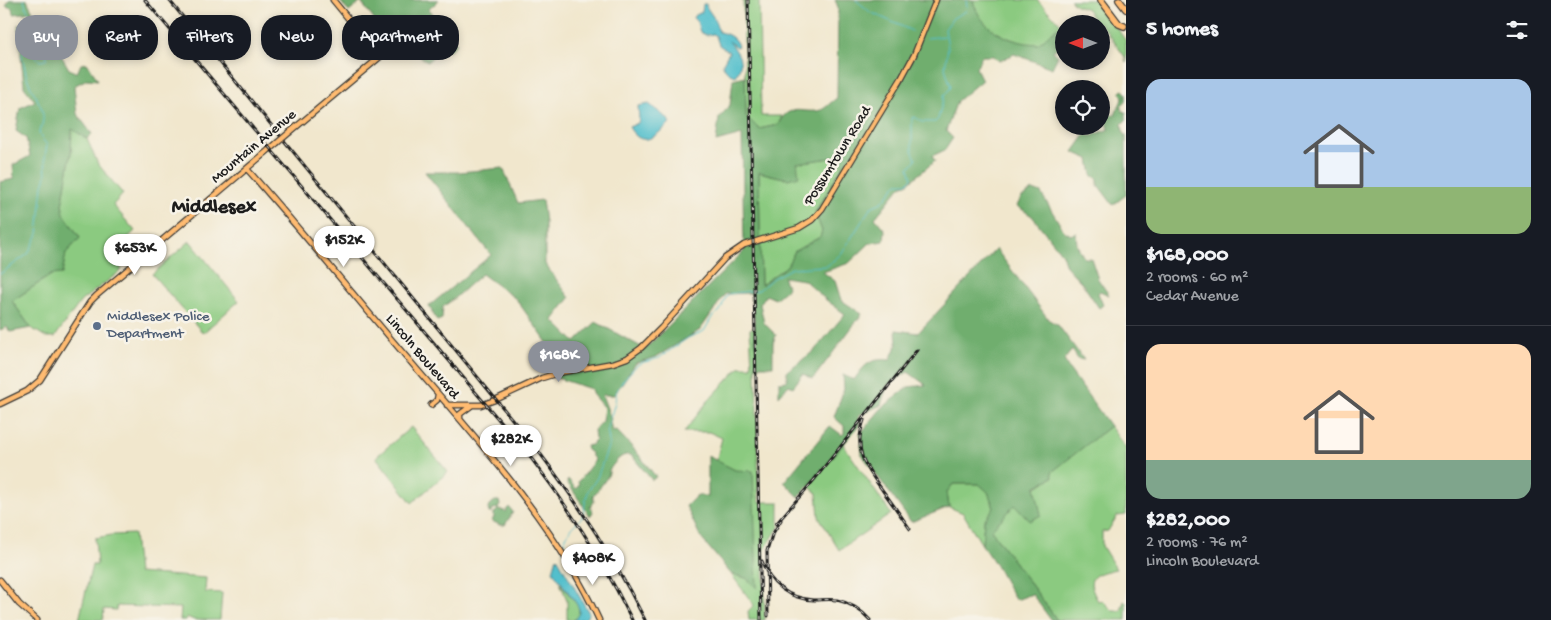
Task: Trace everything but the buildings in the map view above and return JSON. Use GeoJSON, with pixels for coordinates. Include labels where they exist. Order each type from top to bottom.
{"type":"FeatureCollection","features":[{"type":"Feature","properties":{"kind":"highway"},"geometry":{"type":"LineString","coordinates":[[1100,0],[1119,24],[1125,27]]}},
{"type":"Feature","properties":{"kind":"highway"},"geometry":{"type":"LineString","coordinates":[[1106,0],[1125,27]]}},
{"type":"Feature","properties":{"kind":"highway"},"geometry":{"type":"LineString","coordinates":[[1120,0],[1126,9]]}},
{"type":"Feature","properties":{"kind":"main road","name":"Mountain Avenue"},"geometry":{"type":"LineString","coordinates":[[0,404],[27,391],[40,380],[90,302],[96,296],[380,57],[332,0]]}},
{"type":"Feature","properties":{"kind":"main road","name":"Possumtown Road"},"geometry":{"type":"LineString","coordinates":[[474,405],[490,402],[542,378],[558,373],[621,361],[641,348],[734,250],[750,243],[799,228],[812,220],[822,210],[906,71],[936,0]]}},
{"type":"Feature","properties":{"kind":"main road","name":"Lincoln Boulevard"},"geometry":{"type":"LineString","coordinates":[[247,169],[516,488],[559,550],[586,593],[599,620]]}},
{"type":"Feature","properties":{"kind":"main road"},"geometry":{"type":"LineString","coordinates":[[431,404],[437,400],[438,394]]}},
{"type":"Feature","properties":{"kind":"main road"},"geometry":{"type":"LineString","coordinates":[[446,404],[474,405]]}},
{"type":"Feature","properties":{"kind":"main road"},"geometry":{"type":"LineString","coordinates":[[460,420],[460,414],[468,407],[474,405]]}},
{"type":"Feature","properties":{"kind":"main road"},"geometry":{"type":"LineString","coordinates":[[0,580],[13,597],[38,620]]}},
{"type":"Feature","properties":{"kind":"green space"},"geometry":{"type":"Polygon","coordinates":[[[9,0],[27,0],[33,12],[14,14],[12,8],[6,6],[9,0]]]}},
{"type":"Feature","properties":{"kind":"green space"},"geometry":{"type":"Polygon","coordinates":[[[339,0],[439,0],[429,9],[434,15],[371,15],[361,2],[349,12],[339,0]]]}},
{"type":"Feature","properties":{"kind":"green space"},"geometry":{"type":"Polygon","coordinates":[[[743,0],[759,0],[761,116],[782,116],[778,125],[759,129],[746,116],[743,0]]]}},
{"type":"Feature","properties":{"kind":"green space"},"geometry":{"type":"Polygon","coordinates":[[[835,0],[973,0],[982,19],[989,27],[1007,38],[1038,44],[1055,30],[1055,49],[1053,51],[1055,53],[1055,62],[1052,68],[1014,54],[999,61],[993,56],[982,56],[976,68],[982,80],[957,101],[946,131],[953,138],[945,150],[932,156],[935,161],[907,184],[902,185],[875,218],[885,230],[884,241],[870,243],[849,263],[823,272],[835,281],[841,300],[862,314],[813,379],[803,374],[793,387],[789,385],[779,396],[779,382],[787,381],[787,371],[814,351],[845,314],[804,280],[783,277],[788,288],[775,299],[766,295],[760,304],[764,323],[776,335],[773,343],[773,366],[756,366],[755,327],[751,293],[725,294],[700,330],[656,357],[636,363],[614,395],[602,395],[611,419],[612,431],[616,430],[635,450],[656,477],[652,480],[631,455],[621,457],[609,470],[609,474],[593,496],[594,502],[590,507],[593,512],[590,516],[567,482],[568,479],[576,489],[579,485],[578,482],[595,460],[586,446],[592,445],[595,440],[594,430],[602,421],[604,408],[593,395],[591,389],[557,378],[558,361],[553,351],[516,299],[482,274],[443,307],[442,319],[437,321],[429,306],[491,255],[425,172],[459,172],[503,168],[518,203],[542,200],[545,222],[545,264],[570,298],[553,320],[575,342],[596,322],[645,349],[744,251],[742,135],[716,142],[719,118],[730,105],[733,79],[745,76],[746,116],[759,129],[778,125],[787,113],[792,111],[821,110],[837,98],[838,7],[835,0]],[[838,157],[797,163],[799,176],[788,179],[759,172],[761,285],[787,266],[795,251],[820,237],[822,231],[815,212],[843,165],[838,157]]]}},
{"type":"Feature","properties":{"kind":"green space"},"geometry":{"type":"Polygon","coordinates":[[[973,0],[1037,0],[1055,18],[1055,32],[1037,44],[1017,41],[990,28],[983,22],[973,0]]]}},
{"type":"Feature","properties":{"kind":"green space"},"geometry":{"type":"Polygon","coordinates":[[[1070,0],[1097,0],[1108,15],[1091,15],[1087,9],[1076,5],[1070,0]]]}},
{"type":"Feature","properties":{"kind":"green space"},"geometry":{"type":"Polygon","coordinates":[[[1110,18],[1126,41],[1126,63],[1125,57],[1110,36],[1110,18]]]}},
{"type":"Feature","properties":{"kind":"green space"},"geometry":{"type":"Polygon","coordinates":[[[21,60],[64,60],[69,69],[77,73],[81,64],[87,63],[98,80],[87,79],[74,86],[77,114],[92,134],[87,139],[72,129],[71,153],[62,205],[64,214],[80,238],[66,253],[62,274],[51,275],[12,301],[31,328],[10,332],[7,327],[0,330],[0,182],[14,179],[13,165],[30,156],[26,138],[16,131],[20,108],[35,101],[24,87],[21,60]]]}},
{"type":"Feature","properties":{"kind":"green space"},"geometry":{"type":"Polygon","coordinates":[[[1123,90],[1126,93],[1126,101],[1121,106],[1122,111],[1126,112],[1126,120],[1122,124],[1126,136],[1126,195],[1113,205],[1098,185],[1098,179],[1092,175],[1089,159],[1073,152],[1085,135],[1110,135],[1110,114],[1115,115],[1123,97],[1120,92],[1123,90]]]}},
{"type":"Feature","properties":{"kind":"green space"},"geometry":{"type":"Polygon","coordinates":[[[72,128],[87,139],[98,164],[123,194],[113,205],[135,231],[111,253],[122,270],[81,301],[55,337],[46,337],[31,328],[12,301],[51,275],[62,273],[66,253],[80,238],[64,214],[62,205],[71,153],[72,128]]]}},
{"type":"Feature","properties":{"kind":"green space"},"geometry":{"type":"Polygon","coordinates":[[[838,157],[843,165],[815,212],[822,231],[820,237],[795,251],[787,266],[761,285],[759,172],[788,179],[796,163],[838,157]]]}},
{"type":"Feature","properties":{"kind":"green space"},"geometry":{"type":"Polygon","coordinates":[[[1033,190],[1041,193],[1064,231],[1071,235],[1076,232],[1077,245],[1084,258],[1091,258],[1098,279],[1109,295],[1100,291],[1098,293],[1103,305],[1099,308],[1082,283],[1066,266],[1062,254],[1032,216],[1017,206],[1021,198],[1033,190]]]}},
{"type":"Feature","properties":{"kind":"green space"},"geometry":{"type":"Polygon","coordinates":[[[190,241],[239,301],[203,333],[152,274],[190,241]]]}},
{"type":"Feature","properties":{"kind":"green space"},"geometry":{"type":"Polygon","coordinates":[[[996,249],[1049,320],[1058,325],[1084,360],[1078,359],[1072,350],[1064,360],[1110,426],[1052,472],[1053,477],[1035,487],[1041,515],[1030,521],[1015,505],[991,530],[1057,620],[1051,620],[1032,594],[1016,600],[992,558],[982,545],[984,520],[994,508],[988,492],[979,484],[953,484],[947,492],[949,507],[911,522],[862,455],[860,434],[881,409],[908,387],[926,385],[908,372],[887,386],[881,405],[859,415],[859,426],[799,497],[784,482],[830,426],[842,435],[844,433],[844,426],[834,417],[844,389],[843,375],[854,380],[869,363],[877,360],[890,360],[897,344],[896,330],[918,333],[996,249]]]}},
{"type":"Feature","properties":{"kind":"green space"},"geometry":{"type":"Polygon","coordinates":[[[755,327],[759,502],[779,502],[779,527],[764,551],[765,620],[749,620],[748,611],[754,605],[731,574],[746,578],[756,587],[735,470],[716,461],[722,438],[709,432],[684,432],[708,401],[740,367],[752,367],[750,329],[755,327]]]}},
{"type":"Feature","properties":{"kind":"green space"},"geometry":{"type":"Polygon","coordinates":[[[1110,426],[1126,449],[1126,515],[1117,516],[1108,531],[1102,532],[1102,546],[1116,569],[1097,575],[1091,582],[1098,601],[1102,600],[1113,611],[1121,611],[1124,601],[1126,603],[1126,620],[1057,620],[991,530],[1019,501],[1053,477],[1051,472],[1110,426]]]}},
{"type":"Feature","properties":{"kind":"green space"},"geometry":{"type":"Polygon","coordinates":[[[411,427],[448,472],[412,503],[376,457],[411,427]]]}},
{"type":"Feature","properties":{"kind":"green space"},"geometry":{"type":"Polygon","coordinates":[[[843,444],[891,514],[839,550],[819,517],[817,493],[808,486],[843,444]]]}},
{"type":"Feature","properties":{"kind":"green space"},"geometry":{"type":"Polygon","coordinates":[[[708,456],[735,470],[753,471],[757,588],[746,578],[731,574],[701,538],[686,506],[697,495],[708,497],[708,456]]]}},
{"type":"Feature","properties":{"kind":"green space"},"geometry":{"type":"Polygon","coordinates":[[[953,484],[979,484],[988,491],[994,508],[984,520],[982,545],[963,513],[949,507],[947,492],[953,484]]]}},
{"type":"Feature","properties":{"kind":"green space"},"geometry":{"type":"Polygon","coordinates":[[[499,501],[499,510],[501,509],[503,512],[504,510],[506,512],[509,507],[513,512],[505,525],[492,521],[494,513],[498,510],[496,508],[492,510],[492,513],[489,513],[488,509],[489,505],[499,501]]]}},
{"type":"Feature","properties":{"kind":"green space"},"geometry":{"type":"Polygon","coordinates":[[[134,534],[138,573],[206,578],[205,592],[222,593],[220,620],[194,620],[187,617],[186,620],[180,620],[181,608],[117,606],[116,610],[104,609],[103,620],[79,620],[92,565],[97,565],[95,538],[134,534]]]}},
{"type":"Feature","properties":{"kind":"green space"},"geometry":{"type":"Polygon","coordinates":[[[560,583],[579,607],[579,614],[574,620],[567,620],[567,600],[560,583]]]}},
{"type":"Feature","properties":{"kind":"water"},"geometry":{"type":"Polygon","coordinates":[[[703,4],[706,4],[714,18],[719,32],[731,36],[737,43],[738,46],[736,47],[729,41],[738,54],[740,62],[735,76],[730,74],[722,65],[729,52],[719,45],[714,34],[706,35],[700,32],[697,22],[693,18],[702,12],[703,4]]]}},
{"type":"Feature","properties":{"kind":"water"},"geometry":{"type":"Polygon","coordinates":[[[649,104],[668,119],[670,123],[654,136],[644,139],[639,138],[629,127],[638,123],[638,106],[649,104]]]}},
{"type":"Feature","properties":{"kind":"water"},"geometry":{"type":"Polygon","coordinates":[[[557,557],[589,613],[585,620],[574,620],[579,614],[579,609],[553,571],[557,557]]]}},
{"type":"Feature","properties":{"kind":"waterway"},"geometry":{"type":"LineString","coordinates":[[0,274],[28,254],[38,234],[43,185],[46,176],[45,157],[47,145],[40,136],[39,131],[43,118],[42,111],[28,80],[22,54],[29,50],[40,61],[46,60],[47,53],[42,34],[27,10],[24,0]]}},
{"type":"Feature","properties":{"kind":"waterway"},"geometry":{"type":"LineString","coordinates":[[856,0],[870,12],[912,31]]}},
{"type":"Feature","properties":{"kind":"waterway"},"geometry":{"type":"LineString","coordinates":[[563,550],[566,537],[571,528],[582,517],[588,491],[597,478],[608,447],[607,428],[615,403],[616,393],[622,382],[636,366],[659,358],[688,338],[704,331],[712,317],[720,311],[729,294],[759,290],[773,278],[792,268],[827,266],[841,254],[871,207],[882,202],[898,183],[907,183],[912,178],[909,168],[916,159],[912,150],[912,118],[915,117],[922,122],[935,122],[938,119],[944,96],[951,87],[945,68],[948,47],[945,29],[953,18],[966,11],[966,0]]}},
{"type":"Feature","properties":{"kind":"waterway"},"geometry":{"type":"LineString","coordinates":[[927,38],[945,36]]}},
{"type":"Feature","properties":{"kind":"railway"},"geometry":{"type":"LineString","coordinates":[[145,0],[531,458],[586,536],[632,620]]}},
{"type":"Feature","properties":{"kind":"railway"},"geometry":{"type":"LineString","coordinates":[[169,0],[539,452],[569,492],[596,533],[622,576],[645,620]]}},
{"type":"Feature","properties":{"kind":"railway"},"geometry":{"type":"LineString","coordinates":[[748,0],[761,620]]}},
{"type":"Feature","properties":{"kind":"railway"},"geometry":{"type":"LineString","coordinates":[[776,524],[814,480],[917,350]]}},
{"type":"Feature","properties":{"kind":"railway"},"geometry":{"type":"LineString","coordinates":[[864,420],[860,449],[866,466],[910,529]]}},
{"type":"Feature","properties":{"kind":"railway"},"geometry":{"type":"LineString","coordinates":[[768,616],[767,551],[772,535],[781,520]]}},
{"type":"Feature","properties":{"kind":"railway"},"geometry":{"type":"LineString","coordinates":[[762,561],[770,577],[781,589],[788,593],[805,599],[842,601],[855,607],[870,620]]}},
{"type":"Feature","properties":{"kind":"place","name":"Middlesex Police Department"},"geometry":{"type":"Point","coordinates":[97,326]}},
{"type":"Feature","properties":{"kind":"district","name":"Middlesex"},"geometry":{"type":"Point","coordinates":[214,208]}}]}
